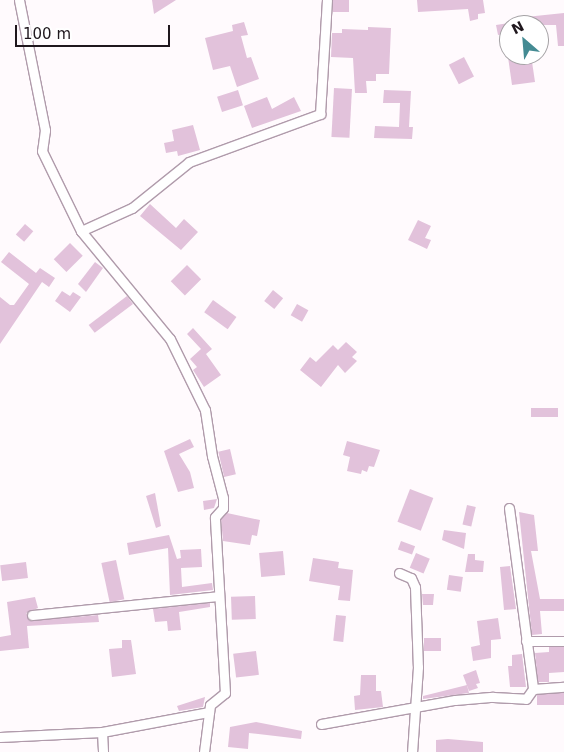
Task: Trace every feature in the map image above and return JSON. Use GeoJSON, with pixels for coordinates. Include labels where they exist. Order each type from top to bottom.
{"type":"FeatureCollection","features":[{"type":"Feature","properties":{"kind":"street"},"geometry":{"type":"LineString","coordinates":[[19,0],[45,130],[42,151],[81,231],[170,339],[205,410],[212,456],[223,498],[223,508],[215,517],[225,693],[210,705],[204,752]]}},
{"type":"Feature","properties":{"kind":"street"},"geometry":{"type":"LineString","coordinates":[[81,231],[132,208],[189,162],[320,114],[327,0]]}},
{"type":"Feature","properties":{"kind":"street"},"geometry":{"type":"LineString","coordinates":[[321,724],[416,707],[494,697],[526,699],[533,689],[509,508]]}},
{"type":"Feature","properties":{"kind":"street"},"geometry":{"type":"LineString","coordinates":[[399,573],[412,578],[415,587],[418,667],[412,752]]}},
{"type":"Feature","properties":{"kind":"street"},"geometry":{"type":"LineString","coordinates":[[32,615],[218,596]]}},
{"type":"Feature","properties":{"kind":"street"},"geometry":{"type":"LineString","coordinates":[[526,641],[564,642]]}},
{"type":"Feature","properties":{"kind":"street"},"geometry":{"type":"LineString","coordinates":[[533,689],[564,687]]}},
{"type":"Feature","properties":{"kind":"street"},"geometry":{"type":"LineString","coordinates":[[0,737],[102,732],[209,712]]}},
{"type":"Feature","properties":{"kind":"street"},"geometry":{"type":"LineString","coordinates":[[102,732],[103,752]]}},
{"type":"Feature","properties":{"kind":"building"},"geometry":{"type":"Polygon","coordinates":[[[152,0],[176,0],[154,14],[152,0]]]}},
{"type":"Feature","properties":{"kind":"building"},"geometry":{"type":"Polygon","coordinates":[[[333,0],[349,0],[349,12],[333,12],[333,0]]]}},
{"type":"Feature","properties":{"kind":"building"},"geometry":{"type":"Polygon","coordinates":[[[417,0],[483,0],[485,13],[478,14],[478,19],[470,21],[468,9],[418,12],[417,0]]]}},
{"type":"Feature","properties":{"kind":"building"},"geometry":{"type":"Polygon","coordinates":[[[564,13],[564,46],[558,46],[556,25],[549,25],[549,15],[545,15],[564,13]]]}},
{"type":"Feature","properties":{"kind":"building"},"geometry":{"type":"Polygon","coordinates":[[[244,22],[248,35],[241,36],[247,58],[251,57],[259,79],[237,87],[230,66],[213,70],[205,38],[233,31],[232,25],[244,22]]]}},
{"type":"Feature","properties":{"kind":"building"},"geometry":{"type":"Polygon","coordinates":[[[496,25],[499,25],[499,35],[498,35],[496,25]]]}},
{"type":"Feature","properties":{"kind":"building"},"geometry":{"type":"Polygon","coordinates":[[[368,27],[391,28],[389,74],[376,74],[376,81],[366,81],[367,93],[355,93],[353,58],[331,57],[332,33],[342,33],[342,29],[368,30],[368,27]]]}},
{"type":"Feature","properties":{"kind":"building"},"geometry":{"type":"Polygon","coordinates":[[[464,57],[474,77],[459,84],[449,65],[464,57]]]}},
{"type":"Feature","properties":{"kind":"building"},"geometry":{"type":"Polygon","coordinates":[[[509,65],[532,65],[535,82],[512,85],[509,65]]]}},
{"type":"Feature","properties":{"kind":"building"},"geometry":{"type":"Polygon","coordinates":[[[334,88],[352,89],[349,138],[331,137],[334,88]]]}},
{"type":"Feature","properties":{"kind":"building"},"geometry":{"type":"Polygon","coordinates":[[[238,90],[243,105],[222,112],[217,97],[238,90]]]}},
{"type":"Feature","properties":{"kind":"building"},"geometry":{"type":"Polygon","coordinates":[[[384,90],[411,91],[409,127],[413,127],[412,139],[374,138],[375,126],[399,127],[400,103],[383,103],[384,90]]]}},
{"type":"Feature","properties":{"kind":"building"},"geometry":{"type":"Polygon","coordinates":[[[267,97],[272,109],[294,97],[301,111],[252,128],[244,106],[267,97]]]}},
{"type":"Feature","properties":{"kind":"building"},"geometry":{"type":"Polygon","coordinates":[[[193,125],[200,150],[178,156],[177,151],[166,153],[164,143],[174,141],[172,130],[193,125]]]}},
{"type":"Feature","properties":{"kind":"building"},"geometry":{"type":"Polygon","coordinates":[[[150,204],[176,228],[184,219],[198,232],[181,250],[140,216],[150,204]]]}},
{"type":"Feature","properties":{"kind":"building"},"geometry":{"type":"Polygon","coordinates":[[[418,220],[431,226],[425,238],[431,240],[427,249],[408,240],[418,220]]]}},
{"type":"Feature","properties":{"kind":"building"},"geometry":{"type":"Polygon","coordinates":[[[25,224],[33,231],[24,242],[16,235],[25,224]]]}},
{"type":"Feature","properties":{"kind":"building"},"geometry":{"type":"Polygon","coordinates":[[[70,243],[83,256],[66,272],[54,259],[70,243]]]}},
{"type":"Feature","properties":{"kind":"building"},"geometry":{"type":"Polygon","coordinates":[[[9,252],[36,273],[40,268],[55,278],[49,287],[42,282],[0,344],[0,297],[10,305],[14,305],[29,284],[1,262],[9,252]]]}},
{"type":"Feature","properties":{"kind":"building"},"geometry":{"type":"Polygon","coordinates":[[[95,262],[103,268],[86,292],[78,284],[95,262]]]}},
{"type":"Feature","properties":{"kind":"building"},"geometry":{"type":"Polygon","coordinates":[[[187,265],[201,279],[185,295],[171,281],[187,265]]]}},
{"type":"Feature","properties":{"kind":"building"},"geometry":{"type":"Polygon","coordinates":[[[273,290],[283,298],[274,309],[264,301],[273,290]]]}},
{"type":"Feature","properties":{"kind":"building"},"geometry":{"type":"Polygon","coordinates":[[[62,291],[70,296],[73,292],[81,297],[70,312],[55,301],[62,291]]]}},
{"type":"Feature","properties":{"kind":"building"},"geometry":{"type":"Polygon","coordinates":[[[127,296],[133,304],[95,333],[89,325],[127,296]]]}},
{"type":"Feature","properties":{"kind":"building"},"geometry":{"type":"Polygon","coordinates":[[[213,300],[236,317],[228,329],[204,312],[213,300]]]}},
{"type":"Feature","properties":{"kind":"building"},"geometry":{"type":"Polygon","coordinates":[[[297,304],[308,310],[302,322],[291,315],[297,304]]]}},
{"type":"Feature","properties":{"kind":"building"},"geometry":{"type":"Polygon","coordinates":[[[193,328],[212,349],[206,354],[221,375],[204,387],[193,370],[197,367],[190,359],[201,349],[187,334],[193,328]]]}},
{"type":"Feature","properties":{"kind":"building"},"geometry":{"type":"Polygon","coordinates":[[[346,342],[357,352],[352,357],[357,361],[345,373],[338,365],[321,387],[300,370],[310,357],[316,362],[333,345],[338,350],[346,342]]]}},
{"type":"Feature","properties":{"kind":"building"},"geometry":{"type":"Polygon","coordinates":[[[531,408],[558,408],[558,417],[531,417],[531,408]]]}},
{"type":"Feature","properties":{"kind":"building"},"geometry":{"type":"Polygon","coordinates":[[[190,439],[194,447],[179,454],[190,472],[194,488],[178,492],[164,451],[190,439]]]}},
{"type":"Feature","properties":{"kind":"building"},"geometry":{"type":"Polygon","coordinates":[[[347,441],[380,450],[374,467],[369,466],[367,472],[362,470],[361,474],[347,471],[350,457],[343,455],[347,441]]]}},
{"type":"Feature","properties":{"kind":"building"},"geometry":{"type":"Polygon","coordinates":[[[230,449],[236,474],[224,477],[218,452],[230,449]]]}},
{"type":"Feature","properties":{"kind":"building"},"geometry":{"type":"Polygon","coordinates":[[[410,489],[433,498],[421,531],[397,522],[410,489]]]}},
{"type":"Feature","properties":{"kind":"building"},"geometry":{"type":"Polygon","coordinates":[[[155,493],[161,526],[156,528],[146,496],[155,493]]]}},
{"type":"Feature","properties":{"kind":"building"},"geometry":{"type":"Polygon","coordinates":[[[217,499],[214,508],[204,510],[203,501],[217,499]]]}},
{"type":"Feature","properties":{"kind":"building"},"geometry":{"type":"Polygon","coordinates":[[[467,505],[476,507],[471,527],[463,524],[467,505]]]}},
{"type":"Feature","properties":{"kind":"building"},"geometry":{"type":"Polygon","coordinates":[[[519,512],[534,515],[538,551],[531,551],[540,599],[564,599],[564,611],[540,611],[542,634],[532,635],[519,512]]]}},
{"type":"Feature","properties":{"kind":"building"},"geometry":{"type":"Polygon","coordinates":[[[227,513],[260,520],[257,536],[252,535],[250,545],[223,541],[221,519],[227,513]]]}},
{"type":"Feature","properties":{"kind":"building"},"geometry":{"type":"Polygon","coordinates":[[[444,530],[466,533],[464,549],[442,540],[444,530]]]}},
{"type":"Feature","properties":{"kind":"building"},"geometry":{"type":"Polygon","coordinates":[[[169,535],[177,559],[181,558],[180,550],[201,549],[202,567],[181,568],[182,587],[212,583],[213,590],[170,595],[168,548],[129,555],[127,543],[169,535]]]}},
{"type":"Feature","properties":{"kind":"building"},"geometry":{"type":"Polygon","coordinates":[[[401,541],[415,546],[412,555],[398,549],[401,541]]]}},
{"type":"Feature","properties":{"kind":"building"},"geometry":{"type":"Polygon","coordinates":[[[283,551],[285,575],[261,577],[259,553],[283,551]]]}},
{"type":"Feature","properties":{"kind":"building"},"geometry":{"type":"Polygon","coordinates":[[[416,553],[430,559],[424,574],[410,568],[416,553]]]}},
{"type":"Feature","properties":{"kind":"building"},"geometry":{"type":"Polygon","coordinates":[[[468,554],[475,554],[475,560],[484,561],[483,572],[465,572],[468,554]]]}},
{"type":"Feature","properties":{"kind":"building"},"geometry":{"type":"Polygon","coordinates":[[[313,558],[339,562],[338,568],[353,570],[350,601],[338,600],[340,586],[309,581],[313,558]]]}},
{"type":"Feature","properties":{"kind":"building"},"geometry":{"type":"Polygon","coordinates":[[[116,560],[124,599],[110,602],[101,563],[116,560]]]}},
{"type":"Feature","properties":{"kind":"building"},"geometry":{"type":"Polygon","coordinates":[[[26,562],[28,578],[2,581],[0,565],[26,562]]]}},
{"type":"Feature","properties":{"kind":"building"},"geometry":{"type":"Polygon","coordinates":[[[510,566],[516,609],[504,610],[500,567],[510,566]]]}},
{"type":"Feature","properties":{"kind":"building"},"geometry":{"type":"Polygon","coordinates":[[[449,575],[463,577],[461,592],[447,590],[449,575]]]}},
{"type":"Feature","properties":{"kind":"building"},"geometry":{"type":"Polygon","coordinates":[[[422,594],[434,594],[433,605],[423,605],[422,594]]]}},
{"type":"Feature","properties":{"kind":"building"},"geometry":{"type":"Polygon","coordinates":[[[255,596],[256,619],[232,620],[231,597],[255,596]]]}},
{"type":"Feature","properties":{"kind":"building"},"geometry":{"type":"Polygon","coordinates":[[[35,597],[38,608],[26,613],[30,621],[98,615],[99,622],[27,626],[29,648],[0,651],[0,637],[11,635],[7,602],[35,597]]]}},
{"type":"Feature","properties":{"kind":"building"},"geometry":{"type":"Polygon","coordinates":[[[210,603],[210,607],[179,612],[181,630],[168,631],[167,621],[155,622],[153,609],[210,603]]]}},
{"type":"Feature","properties":{"kind":"building"},"geometry":{"type":"Polygon","coordinates":[[[336,615],[346,616],[343,642],[333,641],[336,615]]]}},
{"type":"Feature","properties":{"kind":"building"},"geometry":{"type":"Polygon","coordinates":[[[498,618],[501,639],[491,640],[491,658],[473,661],[471,647],[480,645],[477,621],[498,618]]]}},
{"type":"Feature","properties":{"kind":"building"},"geometry":{"type":"Polygon","coordinates":[[[424,638],[441,638],[441,651],[424,651],[424,638]]]}},
{"type":"Feature","properties":{"kind":"building"},"geometry":{"type":"Polygon","coordinates":[[[122,640],[131,640],[136,674],[112,677],[109,649],[122,648],[122,640]]]}},
{"type":"Feature","properties":{"kind":"building"},"geometry":{"type":"Polygon","coordinates":[[[549,647],[564,647],[564,672],[549,673],[549,682],[538,682],[535,653],[549,652],[549,647]]]}},
{"type":"Feature","properties":{"kind":"building"},"geometry":{"type":"Polygon","coordinates":[[[256,651],[259,675],[236,678],[233,654],[256,651]]]}},
{"type":"Feature","properties":{"kind":"building"},"geometry":{"type":"Polygon","coordinates":[[[522,654],[526,687],[510,687],[508,666],[512,666],[512,655],[522,654]]]}},
{"type":"Feature","properties":{"kind":"building"},"geometry":{"type":"Polygon","coordinates":[[[476,670],[480,683],[476,684],[478,688],[469,691],[463,675],[476,670]]]}},
{"type":"Feature","properties":{"kind":"building"},"geometry":{"type":"Polygon","coordinates":[[[361,675],[376,675],[376,691],[381,691],[383,707],[355,710],[354,696],[360,695],[361,675]]]}},
{"type":"Feature","properties":{"kind":"building"},"geometry":{"type":"Polygon","coordinates":[[[467,685],[469,693],[423,699],[423,696],[467,685]]]}},
{"type":"Feature","properties":{"kind":"building"},"geometry":{"type":"Polygon","coordinates":[[[537,693],[564,693],[564,705],[537,705],[537,693]]]}},
{"type":"Feature","properties":{"kind":"building"},"geometry":{"type":"Polygon","coordinates":[[[205,697],[203,707],[179,711],[177,706],[205,697]]]}},
{"type":"Feature","properties":{"kind":"building"},"geometry":{"type":"Polygon","coordinates":[[[256,722],[302,731],[301,739],[249,733],[248,749],[228,747],[230,727],[256,722]]]}},
{"type":"Feature","properties":{"kind":"building"},"geometry":{"type":"Polygon","coordinates":[[[448,739],[483,742],[483,752],[436,752],[436,740],[448,739]]]}}]}
